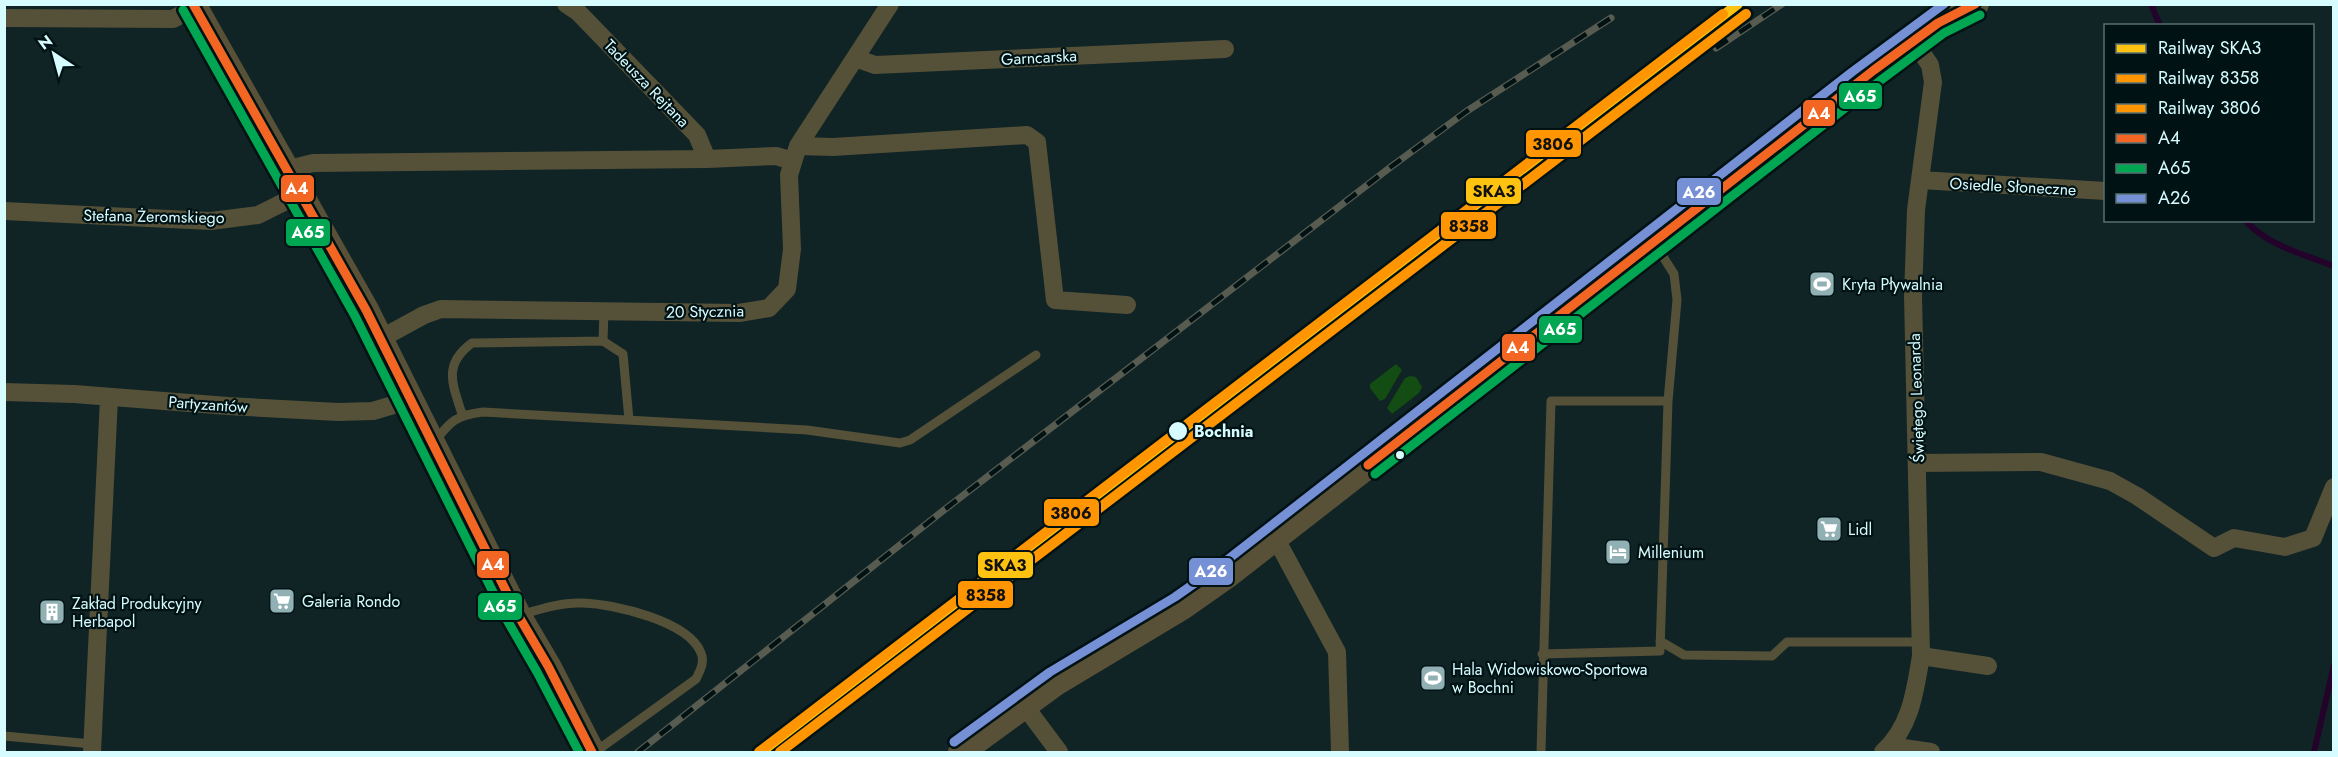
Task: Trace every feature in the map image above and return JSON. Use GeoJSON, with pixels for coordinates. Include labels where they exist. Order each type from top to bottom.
{"type":"FeatureCollection","features":[{"type":"Feature","properties":{"kind":"main road"},"geometry":{"type":"LineString","coordinates":[[961,753],[1057,682],[1182,607],[1274,539],[1790,137],[1852,86],[1949,15],[1976,4]]}},
{"type":"Feature","properties":{"kind":"main road"},"geometry":{"type":"LineString","coordinates":[[194,6],[380,339],[518,615],[548,666],[593,753]]}},
{"type":"Feature","properties":{"kind":"street","name":"Tadeusza Rejtana"},"geometry":{"type":"LineString","coordinates":[[566,4],[578,12],[697,135],[707,159]]}},
{"type":"Feature","properties":{"kind":"street","name":"20 Stycznia"},"geometry":{"type":"LineString","coordinates":[[380,339],[424,315],[441,309],[739,313],[769,308],[787,289],[792,249],[789,175],[796,153],[890,4]]}},
{"type":"Feature","properties":{"kind":"street"},"geometry":{"type":"LineString","coordinates":[[4,18],[173,19],[194,6]]}},
{"type":"Feature","properties":{"kind":"street","name":"Świętego Leonarda"},"geometry":{"type":"LineString","coordinates":[[1886,749],[1905,724],[1913,703],[1921,649],[1913,296],[1916,210],[1933,82],[1930,65],[1914,40]]}},
{"type":"Feature","properties":{"kind":"street","name":"Garncarska"},"geometry":{"type":"LineString","coordinates":[[855,58],[875,65],[1225,49]]}},
{"type":"Feature","properties":{"kind":"street"},"geometry":{"type":"LineString","coordinates":[[285,170],[313,163],[707,159],[776,156],[833,147],[1026,135],[1037,142],[1055,300],[1127,305]]}},
{"type":"Feature","properties":{"kind":"street","name":"Osiedle Słoneczne"},"geometry":{"type":"LineString","coordinates":[[1920,180],[2104,191]]}},
{"type":"Feature","properties":{"kind":"street","name":"Stefana Żeromskiego"},"geometry":{"type":"LineString","coordinates":[[4,211],[211,221],[258,214],[300,194]]}},
{"type":"Feature","properties":{"kind":"street","name":"Partyzantów"},"geometry":{"type":"LineString","coordinates":[[4,392],[74,394],[338,412],[373,411],[410,400]]}},
{"type":"Feature","properties":{"kind":"street"},"geometry":{"type":"LineString","coordinates":[[92,748],[109,398]]}},
{"type":"Feature","properties":{"kind":"street"},"geometry":{"type":"LineString","coordinates":[[1917,463],[2041,462],[2110,481],[2137,496],[2214,548],[2234,538],[2285,547],[2313,538],[2334,487]]}},
{"type":"Feature","properties":{"kind":"street"},"geometry":{"type":"LineString","coordinates":[[1274,539],[1336,652],[1340,753]]}},
{"type":"Feature","properties":{"kind":"street"},"geometry":{"type":"LineString","coordinates":[[1921,649],[1988,666]]}},
{"type":"Feature","properties":{"kind":"street"},"geometry":{"type":"LineString","coordinates":[[1024,705],[1059,753]]}},
{"type":"Feature","properties":{"kind":"street"},"geometry":{"type":"LineString","coordinates":[[1886,749],[1931,753]]}},
{"type":"Feature","properties":{"kind":"lane"},"geometry":{"type":"LineString","coordinates":[[1542,654],[1660,651],[1668,401],[1677,300],[1674,274],[1653,242]]}},
{"type":"Feature","properties":{"kind":"lane"},"geometry":{"type":"LineString","coordinates":[[603,342],[604,311]]}},
{"type":"Feature","properties":{"kind":"lane"},"geometry":{"type":"LineString","coordinates":[[462,414],[452,380],[452,367],[460,352],[472,343],[603,342],[623,354],[629,420]]}},
{"type":"Feature","properties":{"kind":"lane"},"geometry":{"type":"LineString","coordinates":[[432,444],[444,428],[462,414],[483,412],[807,430],[900,443],[910,440],[1036,355]]}},
{"type":"Feature","properties":{"kind":"lane"},"geometry":{"type":"LineString","coordinates":[[1541,753],[1542,654],[1551,400],[1668,401]]}},
{"type":"Feature","properties":{"kind":"lane"},"geometry":{"type":"LineString","coordinates":[[518,615],[551,606],[581,603],[619,607],[659,621],[693,638],[702,654],[702,665],[696,679],[593,753]]}},
{"type":"Feature","properties":{"kind":"lane"},"geometry":{"type":"LineString","coordinates":[[1660,640],[1684,655],[1772,656],[1787,642],[1921,649]]}},
{"type":"Feature","properties":{"kind":"lane"},"geometry":{"type":"LineString","coordinates":[[4,736],[92,748]]}},
{"type":"Feature","properties":{"kind":"green space"},"geometry":{"type":"Polygon","coordinates":[[[1396,364],[1402,370],[1385,399],[1380,401],[1370,388],[1370,384],[1396,364]]]}},
{"type":"Feature","properties":{"kind":"green space"},"geometry":{"type":"Polygon","coordinates":[[[1416,377],[1422,387],[1419,393],[1392,414],[1387,408],[1405,378],[1416,377]]]}},
{"type":"Feature","properties":{"kind":"waterway"},"geometry":{"type":"LineString","coordinates":[[2151,4],[2159,24]]}},
{"type":"Feature","properties":{"kind":"waterway"},"geometry":{"type":"LineString","coordinates":[[2247,222],[2274,242],[2334,266]]}},
{"type":"Feature","properties":{"kind":"waterway"},"geometry":{"type":"LineString","coordinates":[[2314,752],[2334,665]]}},
{"type":"Feature","properties":{"kind":"railway"},"geometry":{"type":"LineString","coordinates":[[1716,48],[1782,4]]}},
{"type":"Feature","properties":{"kind":"railway"},"geometry":{"type":"LineString","coordinates":[[638,752],[944,510],[1392,166],[1467,111],[1611,18]]}},
{"type":"Feature","properties":{"kind":"rail line","name":"SKA3"},"geometry":{"type":"LineString","coordinates":[[761,752],[1738,4]]}},
{"type":"Feature","properties":{"kind":"rail line","name":"3806"},"geometry":{"type":"LineString","coordinates":[[759,752],[1723,14]]}},
{"type":"Feature","properties":{"kind":"rail line","name":"8358"},"geometry":{"type":"LineString","coordinates":[[780,752],[1746,14]]}},
{"type":"Feature","properties":{"kind":"transit line","name":"A4"},"geometry":{"type":"LineString","coordinates":[[193,4],[366,310],[518,615],[548,666],[592,752]]}},
{"type":"Feature","properties":{"kind":"transit line","name":"A26"},"geometry":{"type":"LineString","coordinates":[[954,742],[1050,672],[1175,597],[1222,564],[1852,72],[1944,4]]}},
{"type":"Feature","properties":{"kind":"transit line","name":"A4"},"geometry":{"type":"LineString","coordinates":[[1368,465],[1874,70],[1938,23],[1975,4]]}},
{"type":"Feature","properties":{"kind":"transit line","name":"A65"},"geometry":{"type":"LineString","coordinates":[[183,10],[355,316],[507,620],[579,752]]}},
{"type":"Feature","properties":{"kind":"transit line","name":"A65"},"geometry":{"type":"LineString","coordinates":[[1375,474],[1881,80],[1944,33],[1980,15]]}},
{"type":"Feature","properties":{"kind":"place","name":"Kryta Pływalnia"},"geometry":{"type":"Point","coordinates":[1822,284]}},
{"type":"Feature","properties":{"kind":"place","name":"Bochnia"},"geometry":{"type":"Point","coordinates":[1178,431]}},
{"type":"Feature","properties":{"kind":"place","name":"Lidl"},"geometry":{"type":"Point","coordinates":[1829,529]}},
{"type":"Feature","properties":{"kind":"place","name":"Millenium"},"geometry":{"type":"Point","coordinates":[1618,552]}},
{"type":"Feature","properties":{"kind":"place","name":"Galeria Rondo"},"geometry":{"type":"Point","coordinates":[282,601]}},
{"type":"Feature","properties":{"kind":"place","name":"Zakład Produkcyjny Herbapol"},"geometry":{"type":"Point","coordinates":[52,612]}},
{"type":"Feature","properties":{"kind":"place","name":"Hala Widowiskowo-Sportowa w Bochni"},"geometry":{"type":"Point","coordinates":[1433,678]}}]}
